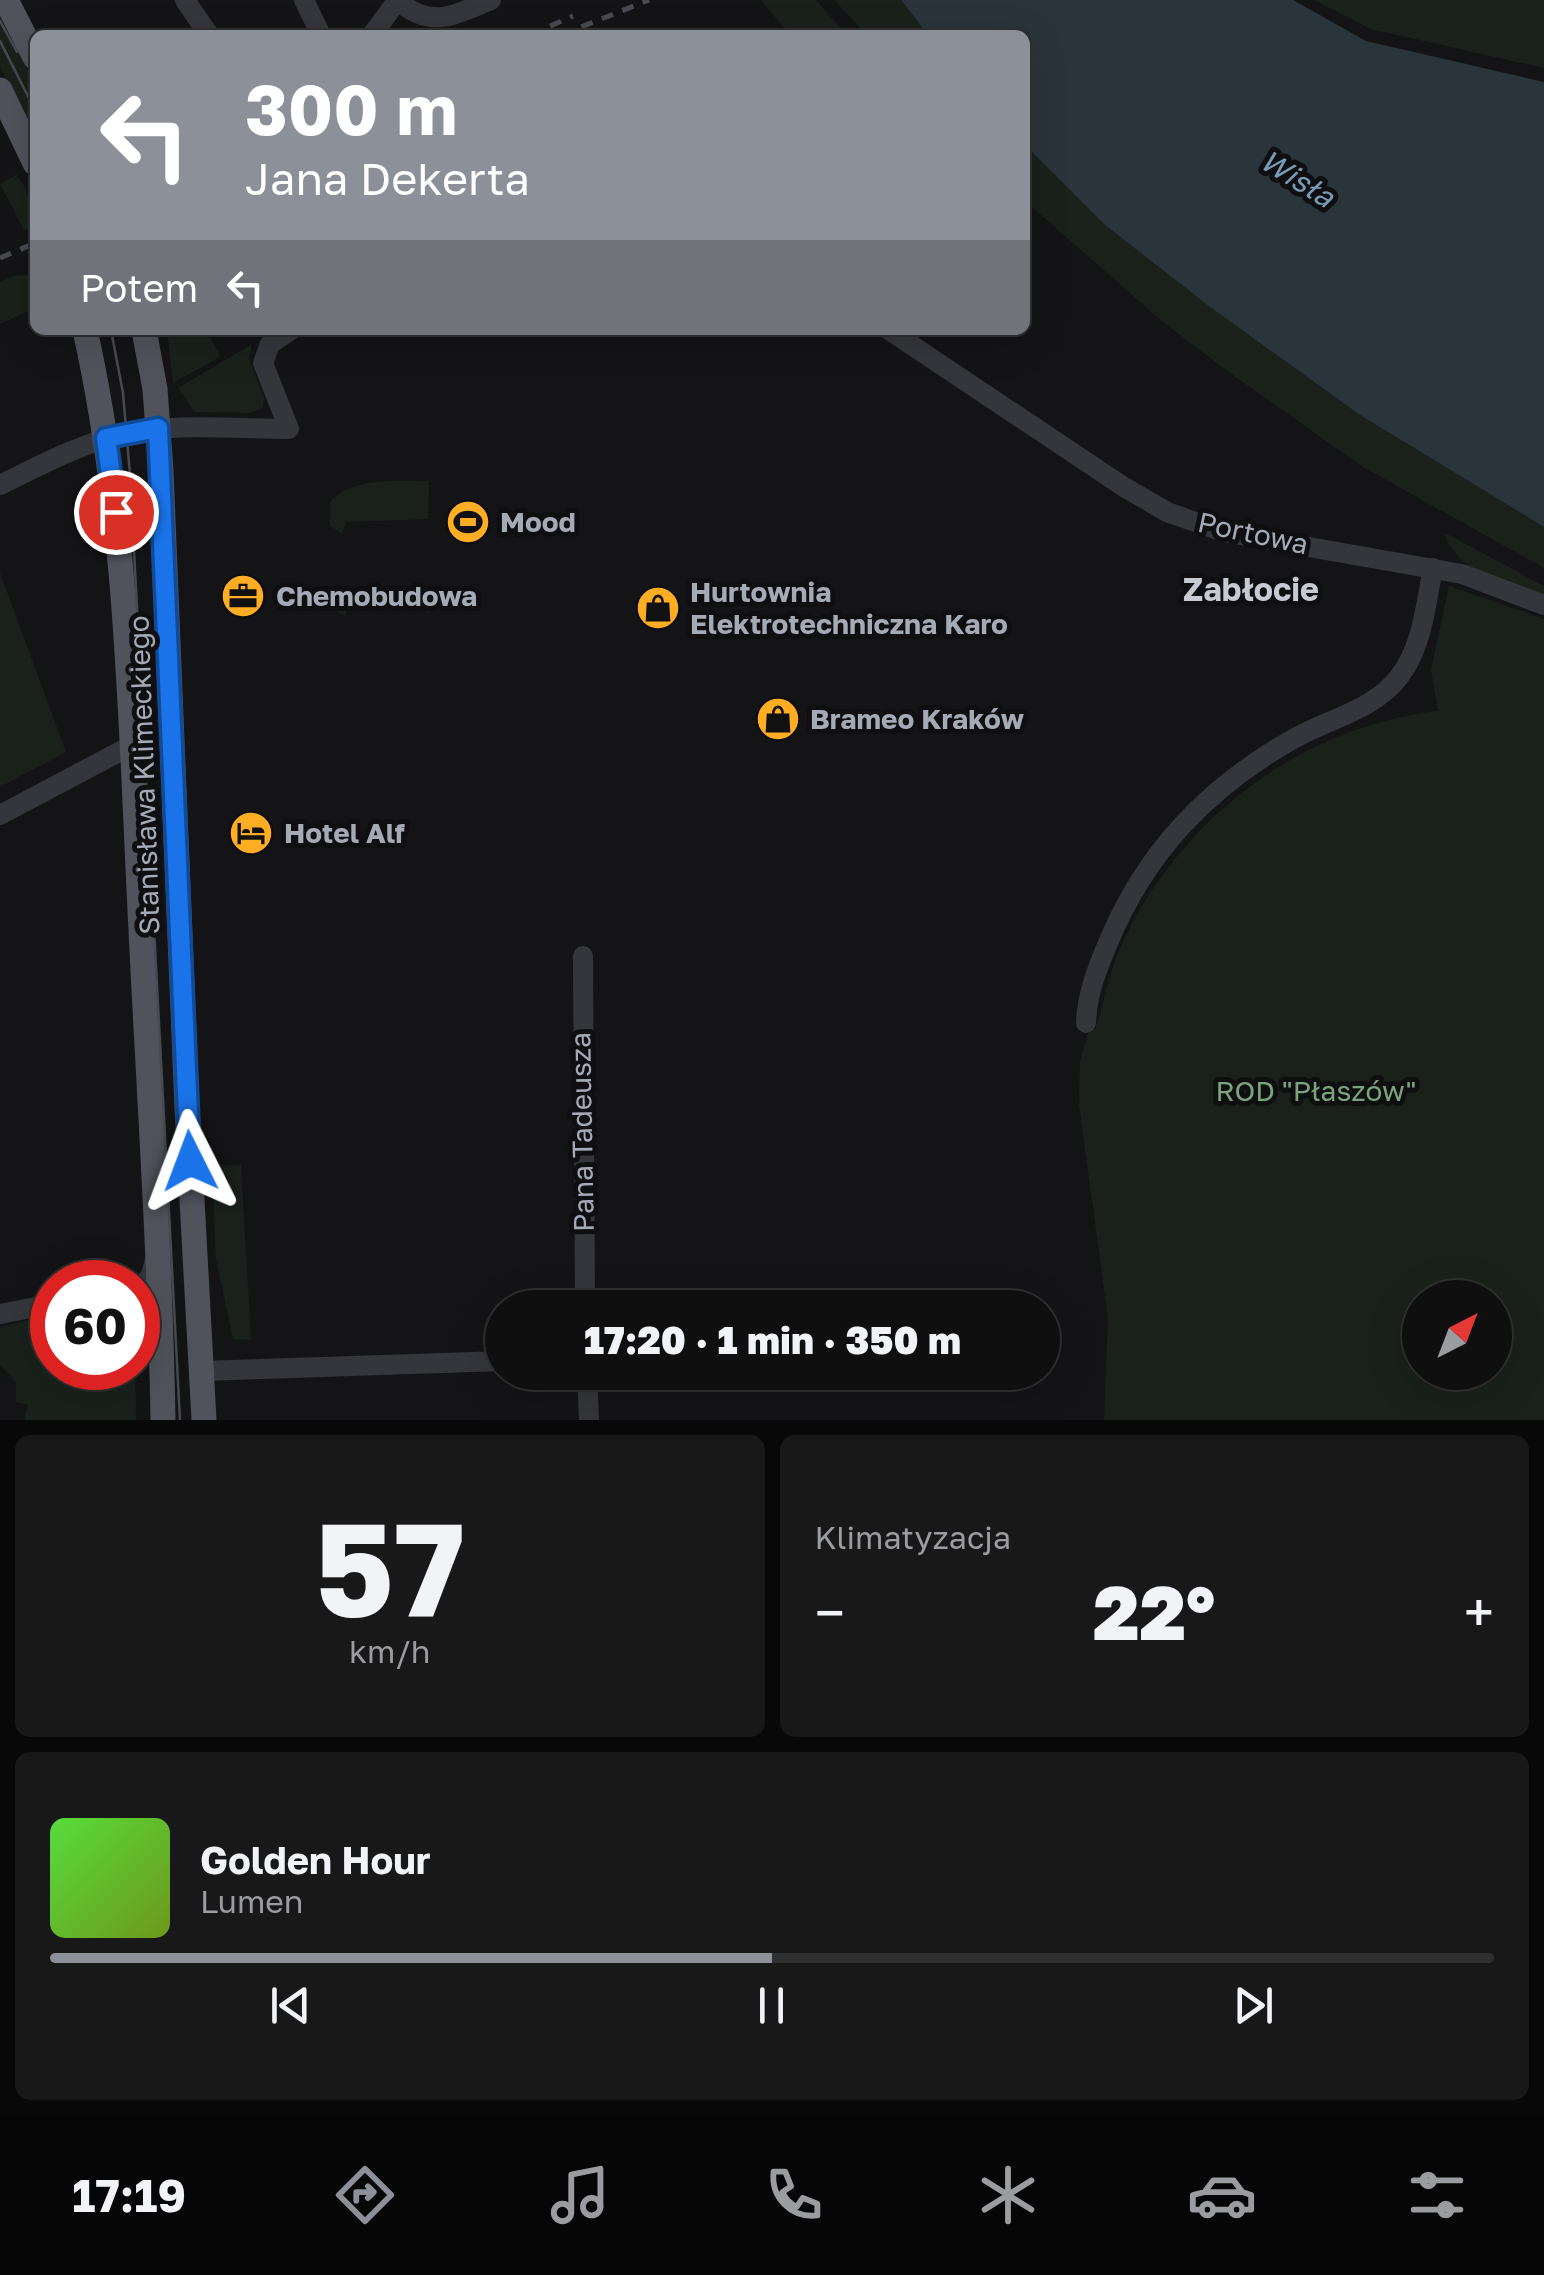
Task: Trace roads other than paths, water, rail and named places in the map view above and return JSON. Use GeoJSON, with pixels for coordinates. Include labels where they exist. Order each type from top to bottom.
{"type":"FeatureCollection","features":[{"type":"Feature","properties":{"kind":"main road"},"geometry":{"type":"LineString","coordinates":[[6,0],[30,47]]}},
{"type":"Feature","properties":{"kind":"main road"},"geometry":{"type":"LineString","coordinates":[[0,90],[30,153]]}},
{"type":"Feature","properties":{"kind":"main road","name":"Stanisława Klimeckiego"},"geometry":{"type":"LineString","coordinates":[[85,335],[106,438],[120,546],[156,1258]]}},
{"type":"Feature","properties":{"kind":"main road","name":"Stanisława Klimeckiego"},"geometry":{"type":"LineString","coordinates":[[145,335],[158,428],[172,682],[187,1108],[204,1420]]}},
{"type":"Feature","properties":{"kind":"main road","name":"Stanisława Klimeckiego"},"geometry":{"type":"LineString","coordinates":[[160,1359],[163,1420]]}},
{"type":"Feature","properties":{"kind":"street"},"geometry":{"type":"LineString","coordinates":[[185,0],[206,30]]}},
{"type":"Feature","properties":{"kind":"street"},"geometry":{"type":"LineString","coordinates":[[304,0],[319,30]]}},
{"type":"Feature","properties":{"kind":"street"},"geometry":{"type":"LineString","coordinates":[[376,30],[397,0],[416,15],[433,18],[491,0]]}},
{"type":"Feature","properties":{"kind":"street"},"geometry":{"type":"LineString","coordinates":[[0,486],[106,438],[158,428],[289,430],[263,363],[270,344],[284,335]]}},
{"type":"Feature","properties":{"kind":"street","name":"Portowa"},"geometry":{"type":"LineString","coordinates":[[896,335],[1167,512],[1224,532],[1462,574],[1544,605]]}},
{"type":"Feature","properties":{"kind":"street"},"geometry":{"type":"LineString","coordinates":[[1086,1023],[1092,982],[1112,932],[1131,892],[1163,846],[1194,810],[1243,770],[1304,732],[1372,702],[1392,686],[1410,658],[1434,568]]}},
{"type":"Feature","properties":{"kind":"street"},"geometry":{"type":"LineString","coordinates":[[0,815],[132,744]]}},
{"type":"Feature","properties":{"kind":"street","name":"Pana Tadeusza"},"geometry":{"type":"LineString","coordinates":[[583,956],[580,978],[585,1290]]}},
{"type":"Feature","properties":{"kind":"street"},"geometry":{"type":"LineString","coordinates":[[0,1314],[30,1308]]}},
{"type":"Feature","properties":{"kind":"street"},"geometry":{"type":"LineString","coordinates":[[201,1371],[485,1363]]}},
{"type":"Feature","properties":{"kind":"street"},"geometry":{"type":"LineString","coordinates":[[587,1390],[588,1420]]}},
{"type":"Feature","properties":{"kind":"water","name":"Wisła"},"geometry":{"type":"Polygon","coordinates":[[[901,0],[1293,0],[1366,41],[1544,82],[1544,527],[1360,415],[1210,307],[1105,225],[1030,150],[1030,30],[924,30],[901,0]]]}},
{"type":"Feature","properties":{"kind":"tram line"},"geometry":{"type":"LineString","coordinates":[[0,21],[17,52]]}},
{"type":"Feature","properties":{"kind":"tram line"},"geometry":{"type":"LineString","coordinates":[[0,41],[30,100]]}},
{"type":"Feature","properties":{"kind":"tram line"},"geometry":{"type":"LineString","coordinates":[[112,335],[123,393],[130,475],[180,1420]]}},
{"type":"Feature","properties":{"kind":"railway"},"geometry":{"type":"LineString","coordinates":[[574,30],[649,0]]}},
{"type":"Feature","properties":{"kind":"railway"},"geometry":{"type":"LineString","coordinates":[[541,30],[573,16]]}},
{"type":"Feature","properties":{"kind":"railway"},"geometry":{"type":"LineString","coordinates":[[0,258],[30,245]]}},
{"type":"Feature","properties":{"kind":"place","name":"Mood"},"geometry":{"type":"Point","coordinates":[468,522]}},
{"type":"Feature","properties":{"kind":"place","name":"Chemobudowa"},"geometry":{"type":"Point","coordinates":[243,596]}},
{"type":"Feature","properties":{"kind":"place","name":"Hurtownia Elektrotechniczna Karo"},"geometry":{"type":"Point","coordinates":[658,608]}},
{"type":"Feature","properties":{"kind":"place","name":"Brameo Kraków"},"geometry":{"type":"Point","coordinates":[778,719]}},
{"type":"Feature","properties":{"kind":"place","name":"Hotel Alf"},"geometry":{"type":"Point","coordinates":[251,833]}},
{"type":"Feature","properties":{"kind":"district","name":"Zabłocie"},"geometry":{"type":"Point","coordinates":[1251,590]}},
{"type":"Feature","properties":{"kind":"park label","name":"ROD \"Płaszów\""},"geometry":{"type":"Point","coordinates":[1316,1091]}}]}
